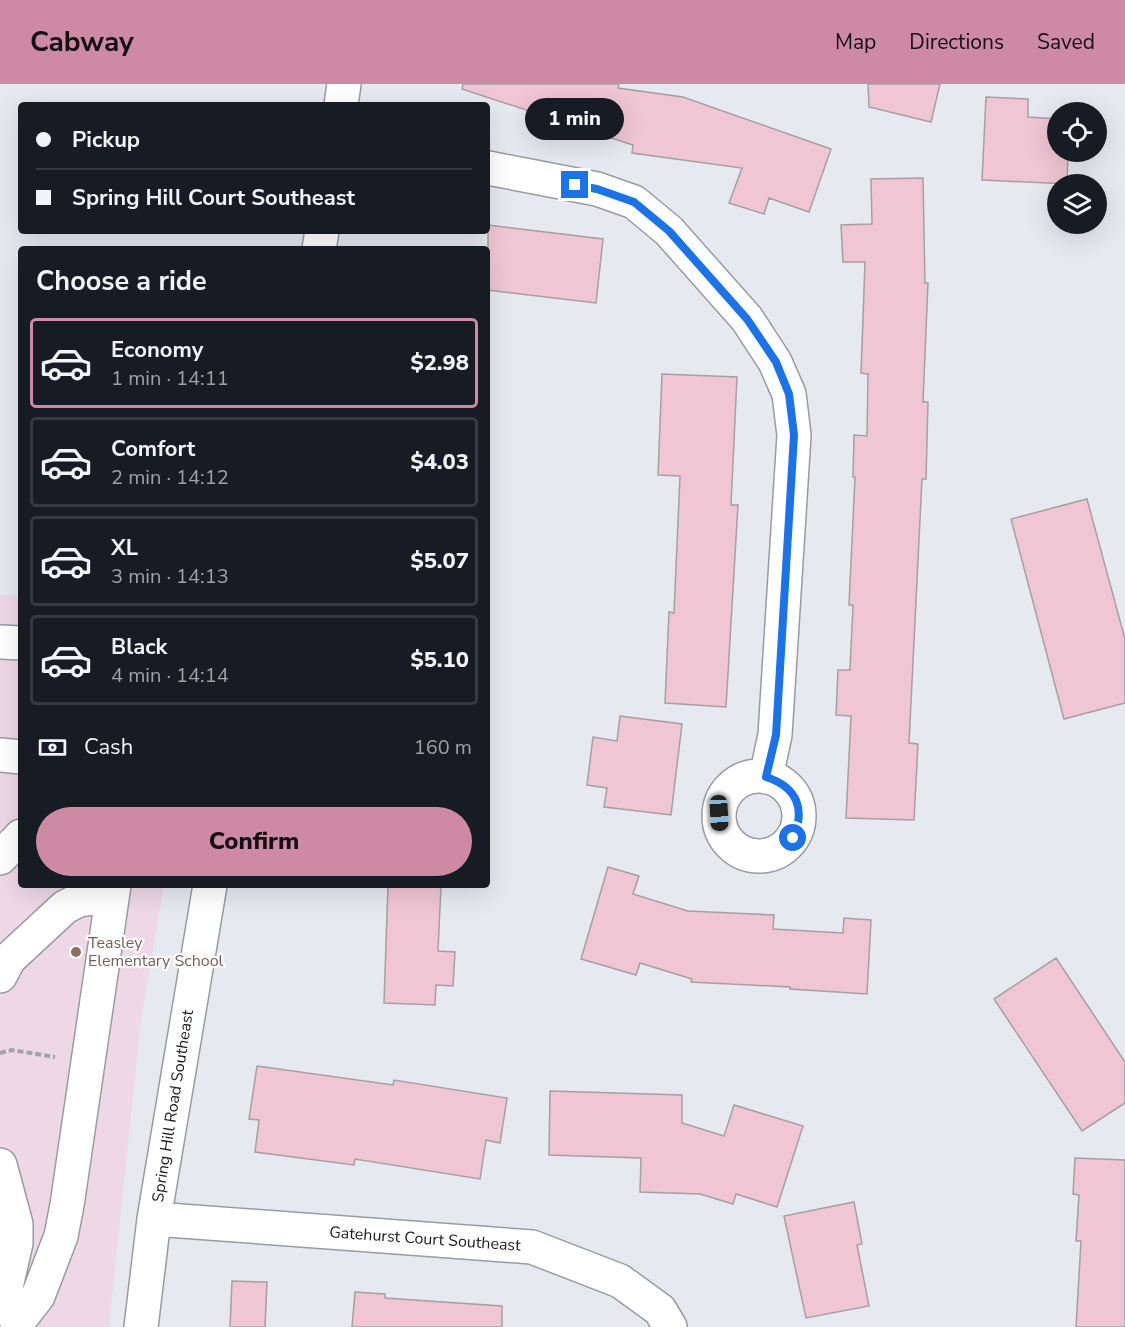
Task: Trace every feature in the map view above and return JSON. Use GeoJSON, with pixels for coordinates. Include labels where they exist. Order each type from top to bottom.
{"type":"FeatureCollection","features":[{"type":"Feature","properties":{"kind":"street"},"geometry":{"type":"LineString","coordinates":[[341,102],[344,84]]}},
{"type":"Feature","properties":{"kind":"street"},"geometry":{"type":"LineString","coordinates":[[490,168],[597,189],[634,202],[669,231],[747,319],[776,362],[789,394],[794,435],[776,735],[766,777]]}},
{"type":"Feature","properties":{"kind":"street"},"geometry":{"type":"LineString","coordinates":[[0,642],[18,643]]}},
{"type":"Feature","properties":{"kind":"street"},"geometry":{"type":"LineString","coordinates":[[0,755],[18,757]]}},
{"type":"Feature","properties":{"kind":"street"},"geometry":{"type":"LineString","coordinates":[[0,858],[18,839]]}},
{"type":"Feature","properties":{"kind":"street","name":"Spring Hill Road Southeast"},"geometry":{"type":"LineString","coordinates":[[141,1327],[154,1219],[209,888]]}},
{"type":"Feature","properties":{"kind":"street"},"geometry":{"type":"LineString","coordinates":[[0,976],[9,959],[65,907],[79,900],[94,898],[106,903],[112,899]]}},
{"type":"Feature","properties":{"kind":"street"},"geometry":{"type":"LineString","coordinates":[[20,1324],[38,1296],[61,1236],[112,899]]}},
{"type":"Feature","properties":{"kind":"street"},"geometry":{"type":"LineString","coordinates":[[0,1165],[16,1224],[16,1243],[6,1287],[20,1324]]}},
{"type":"Feature","properties":{"kind":"street","name":"Gatehurst Court Southeast"},"geometry":{"type":"LineString","coordinates":[[154,1219],[532,1247],[620,1281],[660,1310],[670,1327]]}},
{"type":"Feature","properties":{"kind":"path"},"geometry":{"type":"LineString","coordinates":[[0,1053],[12,1050],[88,1062]]}},
{"type":"Feature","properties":{"kind":"shaded area","name":"Teasley Elementary School"},"geometry":{"type":"Polygon","coordinates":[[[0,595],[18,596],[18,888],[163,888],[141,1019],[109,1327],[0,1327],[0,595]]]}},
{"type":"Feature","properties":{"kind":"building"},"geometry":{"type":"Polygon","coordinates":[[[463,84],[619,84],[618,88],[683,97],[831,149],[809,212],[769,198],[764,214],[729,203],[742,168],[632,153],[633,145],[462,89],[463,84]]]}},
{"type":"Feature","properties":{"kind":"building"},"geometry":{"type":"Polygon","coordinates":[[[868,84],[940,84],[931,122],[869,107],[868,84]]]}},
{"type":"Feature","properties":{"kind":"building"},"geometry":{"type":"Polygon","coordinates":[[[986,97],[1028,99],[1028,117],[1047,118],[1047,162],[1068,162],[1067,174],[1047,174],[1047,183],[982,180],[986,97]]]}},
{"type":"Feature","properties":{"kind":"building"},"geometry":{"type":"Polygon","coordinates":[[[923,178],[925,283],[928,283],[923,402],[928,402],[926,479],[922,479],[909,743],[918,744],[914,820],[846,818],[851,716],[836,715],[838,670],[850,670],[853,605],[849,605],[855,477],[853,477],[854,435],[867,436],[868,374],[861,373],[865,262],[843,262],[841,225],[872,224],[871,179],[923,178]]]}},
{"type":"Feature","properties":{"kind":"building"},"geometry":{"type":"Polygon","coordinates":[[[490,225],[603,239],[596,303],[490,290],[490,246],[488,246],[490,225]]]}},
{"type":"Feature","properties":{"kind":"building"},"geometry":{"type":"Polygon","coordinates":[[[662,374],[737,377],[731,505],[738,505],[726,707],[665,703],[669,612],[674,613],[680,476],[658,475],[662,374]]]}},
{"type":"Feature","properties":{"kind":"building"},"geometry":{"type":"Polygon","coordinates":[[[1087,499],[1125,639],[1125,703],[1064,719],[1011,519],[1087,499]]]}},
{"type":"Feature","properties":{"kind":"building"},"geometry":{"type":"Polygon","coordinates":[[[620,716],[682,724],[671,815],[604,807],[607,788],[587,785],[593,737],[617,741],[620,716]]]}},
{"type":"Feature","properties":{"kind":"building"},"geometry":{"type":"Polygon","coordinates":[[[608,867],[639,876],[633,894],[688,911],[774,915],[773,929],[843,933],[844,918],[871,920],[867,994],[691,982],[692,979],[640,963],[636,975],[581,959],[608,867]]]}},
{"type":"Feature","properties":{"kind":"building"},"geometry":{"type":"Polygon","coordinates":[[[388,888],[441,888],[438,951],[455,952],[453,986],[436,985],[435,1005],[384,1003],[388,888]]]}},
{"type":"Feature","properties":{"kind":"building"},"geometry":{"type":"Polygon","coordinates":[[[1056,958],[1125,1062],[1125,1103],[1082,1131],[994,999],[1056,958]]]}},
{"type":"Feature","properties":{"kind":"building"},"geometry":{"type":"Polygon","coordinates":[[[257,1066],[393,1085],[394,1080],[507,1098],[500,1143],[486,1140],[480,1179],[355,1159],[354,1165],[255,1152],[259,1120],[249,1119],[257,1066]]]}},
{"type":"Feature","properties":{"kind":"building"},"geometry":{"type":"Polygon","coordinates":[[[550,1091],[682,1095],[682,1123],[724,1136],[734,1105],[803,1126],[777,1207],[736,1194],[733,1204],[700,1194],[640,1192],[641,1158],[549,1155],[550,1091]]]}},
{"type":"Feature","properties":{"kind":"building"},"geometry":{"type":"Polygon","coordinates":[[[1075,1158],[1125,1160],[1125,1327],[1076,1327],[1081,1241],[1076,1241],[1079,1195],[1073,1194],[1075,1158]]]}},
{"type":"Feature","properties":{"kind":"building"},"geometry":{"type":"Polygon","coordinates":[[[854,1202],[862,1244],[857,1245],[869,1306],[806,1318],[784,1216],[854,1202]]]}},
{"type":"Feature","properties":{"kind":"building"},"geometry":{"type":"Polygon","coordinates":[[[232,1281],[267,1282],[265,1327],[230,1327],[232,1281]]]}},
{"type":"Feature","properties":{"kind":"building"},"geometry":{"type":"Polygon","coordinates":[[[355,1292],[385,1294],[385,1298],[502,1306],[502,1327],[352,1327],[355,1292]]]}},
{"type":"Feature","properties":{"kind":"place","name":"Teasley Elementary School"},"geometry":{"type":"Point","coordinates":[76,952]}},
{"type":"Feature","properties":{"kind":"route"},"geometry":{"type":"LineString","coordinates":[[575,185],[597,189],[634,202],[669,231],[747,319],[776,362],[789,394],[794,435],[776,735],[766,777],[778,781],[789,789],[796,800],[799,813],[798,826],[793,838]]}}]}
